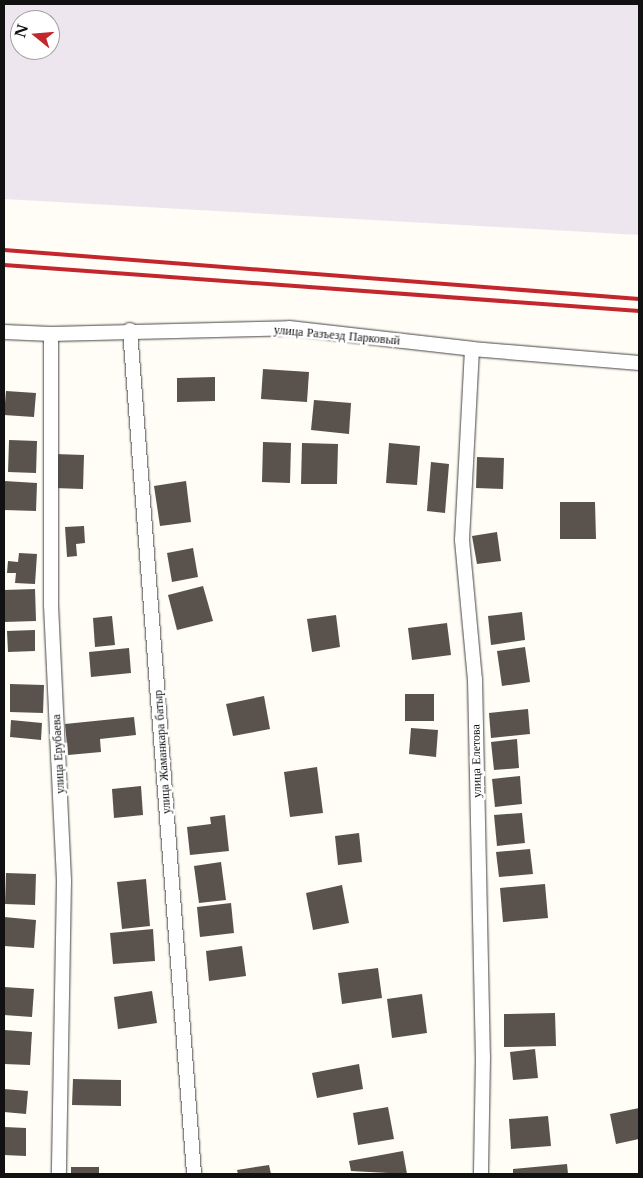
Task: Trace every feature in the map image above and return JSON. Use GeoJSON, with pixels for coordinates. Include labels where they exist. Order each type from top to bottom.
{"type":"FeatureCollection","features":[{"type":"Feature","properties":{"kind":"street","name":"улица Разъезд Парковый"},"geometry":{"type":"LineString","coordinates":[[4,332],[51,334],[130,330],[288,328],[472,349],[639,363]]}},
{"type":"Feature","properties":{"kind":"street","name":"улица Жаманкара батыр"},"geometry":{"type":"LineString","coordinates":[[130,330],[194,1174]]}},
{"type":"Feature","properties":{"kind":"street","name":"улица Ерубаева"},"geometry":{"type":"LineString","coordinates":[[51,334],[51,605],[64,882],[59,1174]]}},
{"type":"Feature","properties":{"kind":"street","name":"улица Елетова"},"geometry":{"type":"LineString","coordinates":[[472,349],[462,540],[475,679],[483,1057],[481,1174]]}},
{"type":"Feature","properties":{"kind":"shaded area"},"geometry":{"type":"Polygon","coordinates":[[[4,4],[639,4],[639,235],[4,199],[4,4]]]}},
{"type":"Feature","properties":{"kind":"building"},"geometry":{"type":"Polygon","coordinates":[[[263,369],[309,372],[307,402],[261,399],[263,369]]]}},
{"type":"Feature","properties":{"kind":"building"},"geometry":{"type":"Polygon","coordinates":[[[215,377],[215,401],[177,402],[177,378],[215,377]]]}},
{"type":"Feature","properties":{"kind":"building"},"geometry":{"type":"Polygon","coordinates":[[[6,391],[36,393],[34,417],[4,415],[6,391]]]}},
{"type":"Feature","properties":{"kind":"building"},"geometry":{"type":"Polygon","coordinates":[[[314,400],[351,403],[349,434],[311,430],[314,400]]]}},
{"type":"Feature","properties":{"kind":"building"},"geometry":{"type":"Polygon","coordinates":[[[9,440],[37,441],[36,473],[8,472],[9,440]]]}},
{"type":"Feature","properties":{"kind":"building"},"geometry":{"type":"Polygon","coordinates":[[[263,442],[291,443],[290,483],[262,482],[263,442]]]}},
{"type":"Feature","properties":{"kind":"building"},"geometry":{"type":"Polygon","coordinates":[[[302,443],[338,444],[337,484],[301,484],[302,443]]]}},
{"type":"Feature","properties":{"kind":"building"},"geometry":{"type":"Polygon","coordinates":[[[389,443],[420,446],[417,485],[386,483],[389,443]]]}},
{"type":"Feature","properties":{"kind":"building"},"geometry":{"type":"Polygon","coordinates":[[[55,454],[84,455],[83,489],[54,488],[55,454]]]}},
{"type":"Feature","properties":{"kind":"building"},"geometry":{"type":"Polygon","coordinates":[[[477,457],[504,458],[503,489],[476,488],[477,457]]]}},
{"type":"Feature","properties":{"kind":"building"},"geometry":{"type":"Polygon","coordinates":[[[431,462],[449,464],[445,513],[427,511],[431,462]]]}},
{"type":"Feature","properties":{"kind":"building"},"geometry":{"type":"Polygon","coordinates":[[[4,481],[37,483],[36,511],[4,510],[4,481]]]}},
{"type":"Feature","properties":{"kind":"building"},"geometry":{"type":"Polygon","coordinates":[[[186,481],[191,522],[160,526],[154,486],[186,481]]]}},
{"type":"Feature","properties":{"kind":"building"},"geometry":{"type":"Polygon","coordinates":[[[560,502],[595,502],[596,539],[560,539],[560,502]]]}},
{"type":"Feature","properties":{"kind":"building"},"geometry":{"type":"Polygon","coordinates":[[[84,526],[85,543],[76,544],[77,556],[67,557],[65,527],[84,526]]]}},
{"type":"Feature","properties":{"kind":"building"},"geometry":{"type":"Polygon","coordinates":[[[497,532],[501,561],[477,564],[472,536],[497,532]]]}},
{"type":"Feature","properties":{"kind":"building"},"geometry":{"type":"Polygon","coordinates":[[[193,548],[198,577],[172,582],[167,553],[193,548]]]}},
{"type":"Feature","properties":{"kind":"building"},"geometry":{"type":"Polygon","coordinates":[[[19,553],[37,554],[35,584],[15,583],[16,573],[7,573],[8,561],[18,562],[19,553]]]}},
{"type":"Feature","properties":{"kind":"building"},"geometry":{"type":"Polygon","coordinates":[[[203,586],[213,621],[177,630],[168,595],[203,586]]]}},
{"type":"Feature","properties":{"kind":"building"},"geometry":{"type":"Polygon","coordinates":[[[35,589],[36,621],[4,622],[4,590],[35,589]]]}},
{"type":"Feature","properties":{"kind":"building"},"geometry":{"type":"Polygon","coordinates":[[[522,612],[525,640],[491,645],[488,616],[522,612]]]}},
{"type":"Feature","properties":{"kind":"building"},"geometry":{"type":"Polygon","coordinates":[[[336,615],[340,647],[312,652],[307,619],[336,615]]]}},
{"type":"Feature","properties":{"kind":"building"},"geometry":{"type":"Polygon","coordinates":[[[112,616],[115,645],[95,647],[93,618],[112,616]]]}},
{"type":"Feature","properties":{"kind":"building"},"geometry":{"type":"Polygon","coordinates":[[[447,623],[451,655],[412,660],[408,628],[447,623]]]}},
{"type":"Feature","properties":{"kind":"building"},"geometry":{"type":"Polygon","coordinates":[[[35,630],[35,651],[8,652],[7,631],[35,630]]]}},
{"type":"Feature","properties":{"kind":"building"},"geometry":{"type":"Polygon","coordinates":[[[525,647],[530,682],[502,686],[497,651],[525,647]]]}},
{"type":"Feature","properties":{"kind":"building"},"geometry":{"type":"Polygon","coordinates":[[[129,648],[131,673],[91,677],[89,652],[129,648]]]}},
{"type":"Feature","properties":{"kind":"building"},"geometry":{"type":"Polygon","coordinates":[[[10,684],[44,685],[43,713],[10,712],[10,684]]]}},
{"type":"Feature","properties":{"kind":"building"},"geometry":{"type":"Polygon","coordinates":[[[405,694],[434,694],[434,721],[405,721],[405,694]]]}},
{"type":"Feature","properties":{"kind":"building"},"geometry":{"type":"Polygon","coordinates":[[[264,696],[270,729],[233,736],[226,704],[264,696]]]}},
{"type":"Feature","properties":{"kind":"building"},"geometry":{"type":"Polygon","coordinates":[[[528,709],[530,734],[491,738],[489,713],[528,709]]]}},
{"type":"Feature","properties":{"kind":"building"},"geometry":{"type":"Polygon","coordinates":[[[134,717],[136,735],[100,739],[101,752],[68,755],[65,724],[134,717]]]}},
{"type":"Feature","properties":{"kind":"building"},"geometry":{"type":"Polygon","coordinates":[[[11,720],[42,723],[41,740],[10,737],[11,720]]]}},
{"type":"Feature","properties":{"kind":"building"},"geometry":{"type":"Polygon","coordinates":[[[411,728],[438,730],[436,757],[409,754],[411,728]]]}},
{"type":"Feature","properties":{"kind":"building"},"geometry":{"type":"Polygon","coordinates":[[[517,739],[519,768],[494,770],[491,742],[517,739]]]}},
{"type":"Feature","properties":{"kind":"building"},"geometry":{"type":"Polygon","coordinates":[[[317,767],[323,813],[290,817],[284,772],[317,767]]]}},
{"type":"Feature","properties":{"kind":"building"},"geometry":{"type":"Polygon","coordinates":[[[520,776],[522,804],[495,807],[492,779],[520,776]]]}},
{"type":"Feature","properties":{"kind":"building"},"geometry":{"type":"Polygon","coordinates":[[[141,786],[143,815],[114,818],[112,789],[141,786]]]}},
{"type":"Feature","properties":{"kind":"building"},"geometry":{"type":"Polygon","coordinates":[[[522,813],[525,843],[497,846],[494,815],[522,813]]]}},
{"type":"Feature","properties":{"kind":"building"},"geometry":{"type":"Polygon","coordinates":[[[225,815],[229,851],[190,855],[187,827],[211,824],[210,817],[225,815]]]}},
{"type":"Feature","properties":{"kind":"building"},"geometry":{"type":"Polygon","coordinates":[[[359,833],[362,862],[338,865],[335,836],[359,833]]]}},
{"type":"Feature","properties":{"kind":"building"},"geometry":{"type":"Polygon","coordinates":[[[530,849],[533,874],[499,877],[496,852],[530,849]]]}},
{"type":"Feature","properties":{"kind":"building"},"geometry":{"type":"Polygon","coordinates":[[[221,862],[226,900],[199,903],[194,866],[221,862]]]}},
{"type":"Feature","properties":{"kind":"building"},"geometry":{"type":"Polygon","coordinates":[[[6,873],[36,874],[35,905],[5,904],[6,873]]]}},
{"type":"Feature","properties":{"kind":"building"},"geometry":{"type":"Polygon","coordinates":[[[146,879],[150,926],[122,929],[117,882],[146,879]]]}},
{"type":"Feature","properties":{"kind":"building"},"geometry":{"type":"Polygon","coordinates":[[[545,884],[548,918],[503,922],[500,888],[545,884]]]}},
{"type":"Feature","properties":{"kind":"building"},"geometry":{"type":"Polygon","coordinates":[[[342,885],[349,923],[313,930],[306,893],[342,885]]]}},
{"type":"Feature","properties":{"kind":"building"},"geometry":{"type":"Polygon","coordinates":[[[231,903],[234,933],[200,937],[197,907],[231,903]]]}},
{"type":"Feature","properties":{"kind":"building"},"geometry":{"type":"Polygon","coordinates":[[[4,917],[36,920],[34,948],[4,946],[4,917]]]}},
{"type":"Feature","properties":{"kind":"building"},"geometry":{"type":"Polygon","coordinates":[[[153,929],[155,961],[113,964],[110,933],[153,929]]]}},
{"type":"Feature","properties":{"kind":"building"},"geometry":{"type":"Polygon","coordinates":[[[242,946],[246,976],[209,981],[206,951],[242,946]]]}},
{"type":"Feature","properties":{"kind":"building"},"geometry":{"type":"Polygon","coordinates":[[[378,968],[382,998],[342,1004],[338,973],[378,968]]]}},
{"type":"Feature","properties":{"kind":"building"},"geometry":{"type":"Polygon","coordinates":[[[4,987],[34,989],[32,1017],[4,1015],[4,987]]]}},
{"type":"Feature","properties":{"kind":"building"},"geometry":{"type":"Polygon","coordinates":[[[152,991],[157,1023],[118,1029],[114,997],[152,991]]]}},
{"type":"Feature","properties":{"kind":"building"},"geometry":{"type":"Polygon","coordinates":[[[422,994],[427,1033],[392,1038],[387,999],[422,994]]]}},
{"type":"Feature","properties":{"kind":"building"},"geometry":{"type":"Polygon","coordinates":[[[555,1013],[556,1046],[504,1047],[504,1014],[555,1013]]]}},
{"type":"Feature","properties":{"kind":"building"},"geometry":{"type":"Polygon","coordinates":[[[4,1030],[32,1032],[30,1065],[4,1064],[4,1030]]]}},
{"type":"Feature","properties":{"kind":"building"},"geometry":{"type":"Polygon","coordinates":[[[535,1049],[538,1078],[513,1080],[510,1052],[535,1049]]]}},
{"type":"Feature","properties":{"kind":"building"},"geometry":{"type":"Polygon","coordinates":[[[359,1064],[363,1089],[317,1098],[312,1073],[359,1064]]]}},
{"type":"Feature","properties":{"kind":"building"},"geometry":{"type":"Polygon","coordinates":[[[73,1079],[121,1080],[121,1106],[72,1105],[73,1079]]]}},
{"type":"Feature","properties":{"kind":"building"},"geometry":{"type":"Polygon","coordinates":[[[4,1089],[28,1091],[26,1114],[4,1112],[4,1089]]]}},
{"type":"Feature","properties":{"kind":"building"},"geometry":{"type":"Polygon","coordinates":[[[388,1107],[394,1139],[358,1145],[353,1113],[388,1107]]]}},
{"type":"Feature","properties":{"kind":"building"},"geometry":{"type":"Polygon","coordinates":[[[639,1108],[639,1139],[616,1144],[610,1114],[639,1108]]]}},
{"type":"Feature","properties":{"kind":"building"},"geometry":{"type":"Polygon","coordinates":[[[548,1116],[551,1146],[511,1149],[509,1119],[548,1116]]]}},
{"type":"Feature","properties":{"kind":"building"},"geometry":{"type":"Polygon","coordinates":[[[4,1127],[26,1128],[26,1156],[4,1155],[4,1127]]]}},
{"type":"Feature","properties":{"kind":"building"},"geometry":{"type":"Polygon","coordinates":[[[403,1151],[407,1174],[351,1171],[349,1161],[403,1151]]]}},
{"type":"Feature","properties":{"kind":"building"},"geometry":{"type":"Polygon","coordinates":[[[567,1164],[568,1174],[513,1174],[513,1169],[567,1164]]]}},
{"type":"Feature","properties":{"kind":"building"},"geometry":{"type":"Polygon","coordinates":[[[269,1165],[271,1174],[238,1174],[237,1170],[269,1165]]]}},
{"type":"Feature","properties":{"kind":"building"},"geometry":{"type":"Polygon","coordinates":[[[71,1167],[99,1167],[99,1174],[71,1174],[71,1167]]]}},
{"type":"Feature","properties":{"kind":"railway"},"geometry":{"type":"LineString","coordinates":[[4,250],[639,299]]}},
{"type":"Feature","properties":{"kind":"railway"},"geometry":{"type":"LineString","coordinates":[[4,265],[639,311]]}}]}
